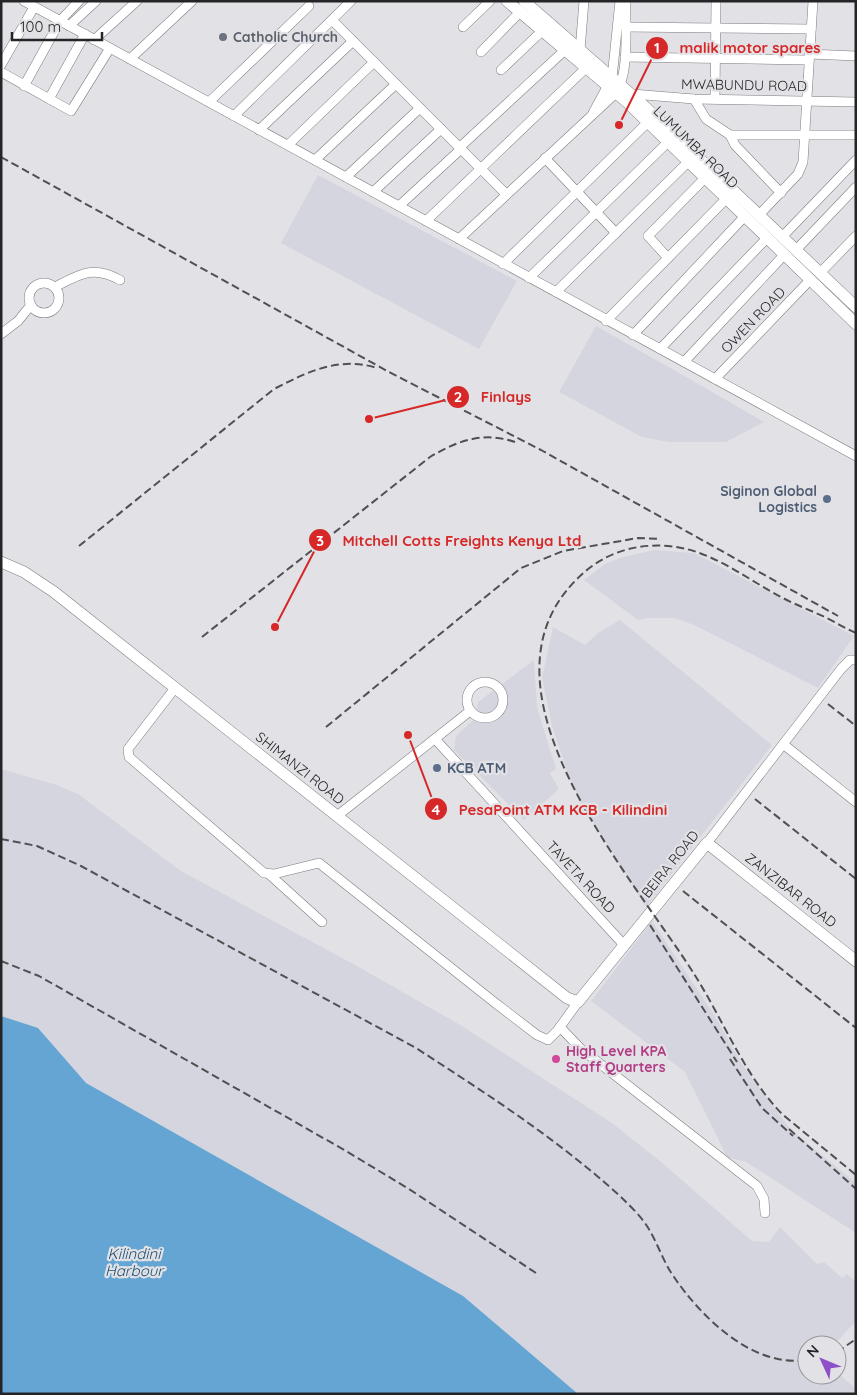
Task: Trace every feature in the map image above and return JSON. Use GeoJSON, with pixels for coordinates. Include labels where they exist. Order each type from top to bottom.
{"type":"FeatureCollection","features":[{"type":"Feature","properties":{"kind":"main road","name":"LUMUMBA ROAD"},"geometry":{"type":"LineString","coordinates":[[507,1],[524,4],[580,50],[647,122],[784,255],[815,276],[837,297],[856,324]]}},
{"type":"Feature","properties":{"kind":"main road","name":"LUMUMBA ROAD"},"geometry":{"type":"LineString","coordinates":[[524,4],[542,31],[586,68],[614,86],[632,94],[796,250],[815,276]]}},
{"type":"Feature","properties":{"kind":"main road","name":"LUMUMBA ROAD"},"geometry":{"type":"LineString","coordinates":[[837,297],[855,304]]}},
{"type":"Feature","properties":{"kind":"main road","name":"SHIMANZI ROAD"},"geometry":{"type":"LineString","coordinates":[[1,562],[36,579],[567,998],[578,1002]]}},
{"type":"Feature","properties":{"kind":"main road","name":"BEIRA ROAD"},"geometry":{"type":"LineString","coordinates":[[578,1002],[707,843]]}},
{"type":"Feature","properties":{"kind":"main road","name":"ZANZIBAR ROAD"},"geometry":{"type":"LineString","coordinates":[[707,843],[856,961]]}},
{"type":"Feature","properties":{"kind":"street"},"geometry":{"type":"LineString","coordinates":[[24,1],[606,321],[856,456]]}},
{"type":"Feature","properties":{"kind":"street"},"geometry":{"type":"LineString","coordinates":[[24,86],[60,21],[78,1]]}},
{"type":"Feature","properties":{"kind":"street"},"geometry":{"type":"LineString","coordinates":[[69,26],[96,1]]}},
{"type":"Feature","properties":{"kind":"street"},"geometry":{"type":"LineString","coordinates":[[94,40],[137,1]]}},
{"type":"Feature","properties":{"kind":"street"},"geometry":{"type":"LineString","coordinates":[[130,59],[192,1]]}},
{"type":"Feature","properties":{"kind":"street"},"geometry":{"type":"LineString","coordinates":[[234,116],[351,1]]}},
{"type":"Feature","properties":{"kind":"street"},"geometry":{"type":"LineString","coordinates":[[463,27],[490,1]]}},
{"type":"Feature","properties":{"kind":"street"},"geometry":{"type":"LineString","coordinates":[[580,50],[584,1]]}},
{"type":"Feature","properties":{"kind":"street"},"geometry":{"type":"LineString","coordinates":[[614,86],[620,1]]}},
{"type":"Feature","properties":{"kind":"street"},"geometry":{"type":"LineString","coordinates":[[459,239],[592,113],[614,86],[625,57],[626,1]]}},
{"type":"Feature","properties":{"kind":"street"},"geometry":{"type":"LineString","coordinates":[[714,99],[716,1]]}},
{"type":"Feature","properties":{"kind":"street"},"geometry":{"type":"LineString","coordinates":[[759,215],[798,174],[804,156],[805,99],[813,1]]}},
{"type":"Feature","properties":{"kind":"street"},"geometry":{"type":"LineString","coordinates":[[481,52],[524,4]]}},
{"type":"Feature","properties":{"kind":"street"},"geometry":{"type":"LineString","coordinates":[[209,102],[309,6]]}},
{"type":"Feature","properties":{"kind":"street"},"geometry":{"type":"LineString","coordinates":[[1,65],[34,7]]}},
{"type":"Feature","properties":{"kind":"street"},"geometry":{"type":"LineString","coordinates":[[332,20],[506,194]]}},
{"type":"Feature","properties":{"kind":"street"},"geometry":{"type":"LineString","coordinates":[[625,27],[811,29]]}},
{"type":"Feature","properties":{"kind":"street"},"geometry":{"type":"LineString","coordinates":[[501,70],[542,31]]}},
{"type":"Feature","properties":{"kind":"street"},"geometry":{"type":"LineString","coordinates":[[49,99],[85,34]]}},
{"type":"Feature","properties":{"kind":"street"},"geometry":{"type":"LineString","coordinates":[[259,130],[352,41]]}},
{"type":"Feature","properties":{"kind":"street"},"geometry":{"type":"LineString","coordinates":[[1,72],[67,110],[73,110],[110,48]]}},
{"type":"Feature","properties":{"kind":"street"},"geometry":{"type":"LineString","coordinates":[[399,206],[565,50]]}},
{"type":"Feature","properties":{"kind":"street"},"geometry":{"type":"LineString","coordinates":[[625,57],[856,56]]}},
{"type":"Feature","properties":{"kind":"street"},"geometry":{"type":"LineString","coordinates":[[288,145],[374,62]]}},
{"type":"Feature","properties":{"kind":"street"},"geometry":{"type":"LineString","coordinates":[[426,221],[586,68]]}},
{"type":"Feature","properties":{"kind":"street"},"geometry":{"type":"LineString","coordinates":[[316,160],[396,84]]}},
{"type":"Feature","properties":{"kind":"street","name":"MWABUNDU ROAD"},"geometry":{"type":"LineString","coordinates":[[632,94],[694,99],[805,99],[856,102]]}},
{"type":"Feature","properties":{"kind":"street"},"geometry":{"type":"LineString","coordinates":[[694,99],[706,119],[730,136],[735,145],[781,193]]}},
{"type":"Feature","properties":{"kind":"street"},"geometry":{"type":"LineString","coordinates":[[346,177],[420,108]]}},
{"type":"Feature","properties":{"kind":"street"},"geometry":{"type":"LineString","coordinates":[[503,264],[647,122]]}},
{"type":"Feature","properties":{"kind":"street"},"geometry":{"type":"LineString","coordinates":[[373,192],[440,129]]}},
{"type":"Feature","properties":{"kind":"street"},"geometry":{"type":"LineString","coordinates":[[730,136],[805,137],[856,135]]}},
{"type":"Feature","properties":{"kind":"street"},"geometry":{"type":"LineString","coordinates":[[529,278],[668,142]]}},
{"type":"Feature","properties":{"kind":"street"},"geometry":{"type":"LineString","coordinates":[[545,158],[616,233]]}},
{"type":"Feature","properties":{"kind":"street"},"geometry":{"type":"LineString","coordinates":[[782,237],[856,160]]}},
{"type":"Feature","properties":{"kind":"street"},"geometry":{"type":"LineString","coordinates":[[556,292],[688,162]]}},
{"type":"Feature","properties":{"kind":"street"},"geometry":{"type":"LineString","coordinates":[[668,258],[648,236],[705,178]]}},
{"type":"Feature","properties":{"kind":"street"},"geometry":{"type":"LineString","coordinates":[[796,250],[856,187]]}},
{"type":"Feature","properties":{"kind":"street"},"geometry":{"type":"LineString","coordinates":[[606,321],[727,198]]}},
{"type":"Feature","properties":{"kind":"street"},"geometry":{"type":"LineString","coordinates":[[633,335],[745,216]]}},
{"type":"Feature","properties":{"kind":"street","name":"OWEN ROAD"},"geometry":{"type":"LineString","coordinates":[[715,379],[856,236]]}},
{"type":"Feature","properties":{"kind":"street"},"geometry":{"type":"LineString","coordinates":[[660,349],[767,238]]}},
{"type":"Feature","properties":{"kind":"street"},"geometry":{"type":"LineString","coordinates":[[684,362],[784,255]]}},
{"type":"Feature","properties":{"kind":"street"},"geometry":{"type":"LineString","coordinates":[[55,287],[80,274],[94,271],[120,280]]}},
{"type":"Feature","properties":{"kind":"street"},"geometry":{"type":"LineString","coordinates":[[46,282],[55,287],[59,297],[54,309],[42,312],[31,305],[29,297],[32,289],[38,284],[46,282]]}},
{"type":"Feature","properties":{"kind":"street"},"geometry":{"type":"LineString","coordinates":[[1,334],[18,321],[31,305]]}},
{"type":"Feature","properties":{"kind":"street","name":"BEIRA ROAD"},"geometry":{"type":"LineString","coordinates":[[707,843],[847,662],[856,660]]}},
{"type":"Feature","properties":{"kind":"street"},"geometry":{"type":"LineString","coordinates":[[486,681],[497,686],[501,691],[503,702],[497,713],[486,718],[480,718],[470,711],[466,700],[470,689],[475,684],[486,681]]}},
{"type":"Feature","properties":{"kind":"street"},"geometry":{"type":"LineString","coordinates":[[175,688],[128,749],[129,756],[261,870],[270,875],[322,922]]}},
{"type":"Feature","properties":{"kind":"street"},"geometry":{"type":"LineString","coordinates":[[337,816],[436,740],[470,711]]}},
{"type":"Feature","properties":{"kind":"street","name":"TAVETA ROAD"},"geometry":{"type":"LineString","coordinates":[[436,740],[624,944]]}},
{"type":"Feature","properties":{"kind":"street"},"geometry":{"type":"LineString","coordinates":[[783,744],[856,802]]}},
{"type":"Feature","properties":{"kind":"street"},"geometry":{"type":"LineString","coordinates":[[270,875],[319,862],[537,1035],[548,1040],[578,1002]]}},
{"type":"Feature","properties":{"kind":"street"},"geometry":{"type":"LineString","coordinates":[[560,1027],[580,1048],[757,1186],[764,1199],[766,1213]]}},
{"type":"Feature","properties":{"kind":"shaded area"},"geometry":{"type":"Polygon","coordinates":[[[318,175],[517,281],[479,349],[281,243],[318,175]]]}},
{"type":"Feature","properties":{"kind":"shaded area"},"geometry":{"type":"Polygon","coordinates":[[[596,326],[764,422],[726,442],[669,442],[642,437],[559,392],[596,326]]]}},
{"type":"Feature","properties":{"kind":"shaded area"},"geometry":{"type":"Polygon","coordinates":[[[654,550],[694,553],[854,636],[818,688],[694,625],[674,618],[638,620],[584,580],[605,564],[620,558],[654,550]]]}},
{"type":"Feature","properties":{"kind":"shaded area"},"geometry":{"type":"Polygon","coordinates":[[[620,620],[772,745],[646,907],[581,803],[569,777],[552,726],[542,678],[553,627],[585,645],[598,633],[620,620]]]}},
{"type":"Feature","properties":{"kind":"shaded area"},"geometry":{"type":"Polygon","coordinates":[[[534,660],[537,707],[556,769],[550,773],[559,789],[524,820],[454,750],[456,736],[474,719],[478,702],[534,660]]]}},
{"type":"Feature","properties":{"kind":"shaded area"},"geometry":{"type":"Polygon","coordinates":[[[1,769],[57,785],[78,794],[181,871],[357,966],[462,1026],[612,1123],[660,1161],[752,1241],[769,1242],[780,1227],[817,1264],[824,1262],[842,1278],[847,1274],[856,1282],[856,1325],[854,1323],[843,1335],[797,1335],[797,1385],[847,1385],[847,1381],[856,1389],[856,1394],[571,1394],[81,1083],[1,1021],[1,769]]]}},
{"type":"Feature","properties":{"kind":"shaded area"},"geometry":{"type":"Polygon","coordinates":[[[652,921],[715,1016],[742,1064],[791,1130],[856,1183],[856,1233],[746,1162],[727,1157],[685,1072],[591,1001],[652,921]]]}},
{"type":"Feature","properties":{"kind":"water","name":"Kilindini Harbour"},"geometry":{"type":"Polygon","coordinates":[[[1,1016],[38,1028],[86,1083],[463,1296],[578,1394],[1,1394],[1,1016]]]}},
{"type":"Feature","properties":{"kind":"railway"},"geometry":{"type":"LineString","coordinates":[[1,157],[389,372],[541,450],[838,616]]}},
{"type":"Feature","properties":{"kind":"railway"},"geometry":{"type":"LineString","coordinates":[[79,546],[274,389],[311,372],[336,365],[350,364],[377,368]]}},
{"type":"Feature","properties":{"kind":"railway"},"geometry":{"type":"LineString","coordinates":[[202,637],[430,457],[450,446],[471,439],[492,437],[515,442]]}},
{"type":"Feature","properties":{"kind":"railway"},"geometry":{"type":"LineString","coordinates":[[326,727],[521,568],[563,551],[638,538],[661,539]]}},
{"type":"Feature","properties":{"kind":"railway"},"geometry":{"type":"LineString","coordinates":[[856,633],[787,600],[713,558],[683,548],[668,546],[642,547],[618,552],[606,557],[585,571],[576,580],[547,625],[539,676],[549,729],[572,784],[602,838],[696,977],[746,1066],[782,1114],[856,1175]]}},
{"type":"Feature","properties":{"kind":"railway"},"geometry":{"type":"LineString","coordinates":[[828,704],[856,726]]}},
{"type":"Feature","properties":{"kind":"railway"},"geometry":{"type":"LineString","coordinates":[[755,799],[856,879]]}},
{"type":"Feature","properties":{"kind":"railway"},"geometry":{"type":"LineString","coordinates":[[1,839],[37,846],[81,866],[416,1048],[496,1100],[548,1137],[598,1177],[638,1214],[654,1238],[670,1272],[686,1293],[714,1323],[731,1337],[749,1348],[767,1356],[797,1360]]}},
{"type":"Feature","properties":{"kind":"railway"},"geometry":{"type":"LineString","coordinates":[[683,891],[856,1028]]}},
{"type":"Feature","properties":{"kind":"railway"},"geometry":{"type":"LineString","coordinates":[[650,925],[737,1062]]}},
{"type":"Feature","properties":{"kind":"railway"},"geometry":{"type":"LineString","coordinates":[[1,961],[39,976],[346,1151],[409,1189],[536,1273]]}},
{"type":"Feature","properties":{"kind":"railway"},"geometry":{"type":"LineString","coordinates":[[730,1059],[762,1108],[793,1136]]}},
{"type":"Feature","properties":{"kind":"railway"},"geometry":{"type":"LineString","coordinates":[[789,1129],[856,1189]]}},
{"type":"Feature","properties":{"kind":"railway"},"geometry":{"type":"LineString","coordinates":[[847,1345],[856,1339]]}},
{"type":"Feature","properties":{"kind":"place","name":"Catholic Church"},"geometry":{"type":"Point","coordinates":[223,37]}},
{"type":"Feature","properties":{"kind":"place","name":"malik motor spares"},"geometry":{"type":"Point","coordinates":[619,125]}},
{"type":"Feature","properties":{"kind":"place","name":"Finlays"},"geometry":{"type":"Point","coordinates":[369,419]}},
{"type":"Feature","properties":{"kind":"place","name":"Siginon Global Logistics"},"geometry":{"type":"Point","coordinates":[827,499]}},
{"type":"Feature","properties":{"kind":"place","name":"Mitchell Cotts Freights Kenya Ltd"},"geometry":{"type":"Point","coordinates":[275,627]}},
{"type":"Feature","properties":{"kind":"place","name":"PesaPoint ATM KCB - Kilindini"},"geometry":{"type":"Point","coordinates":[408,735]}},
{"type":"Feature","properties":{"kind":"place","name":"KCB ATM"},"geometry":{"type":"Point","coordinates":[437,768]}},
{"type":"Feature","properties":{"kind":"place","name":"High Level KPA Staff Quarters"},"geometry":{"type":"Point","coordinates":[556,1059]}}]}
